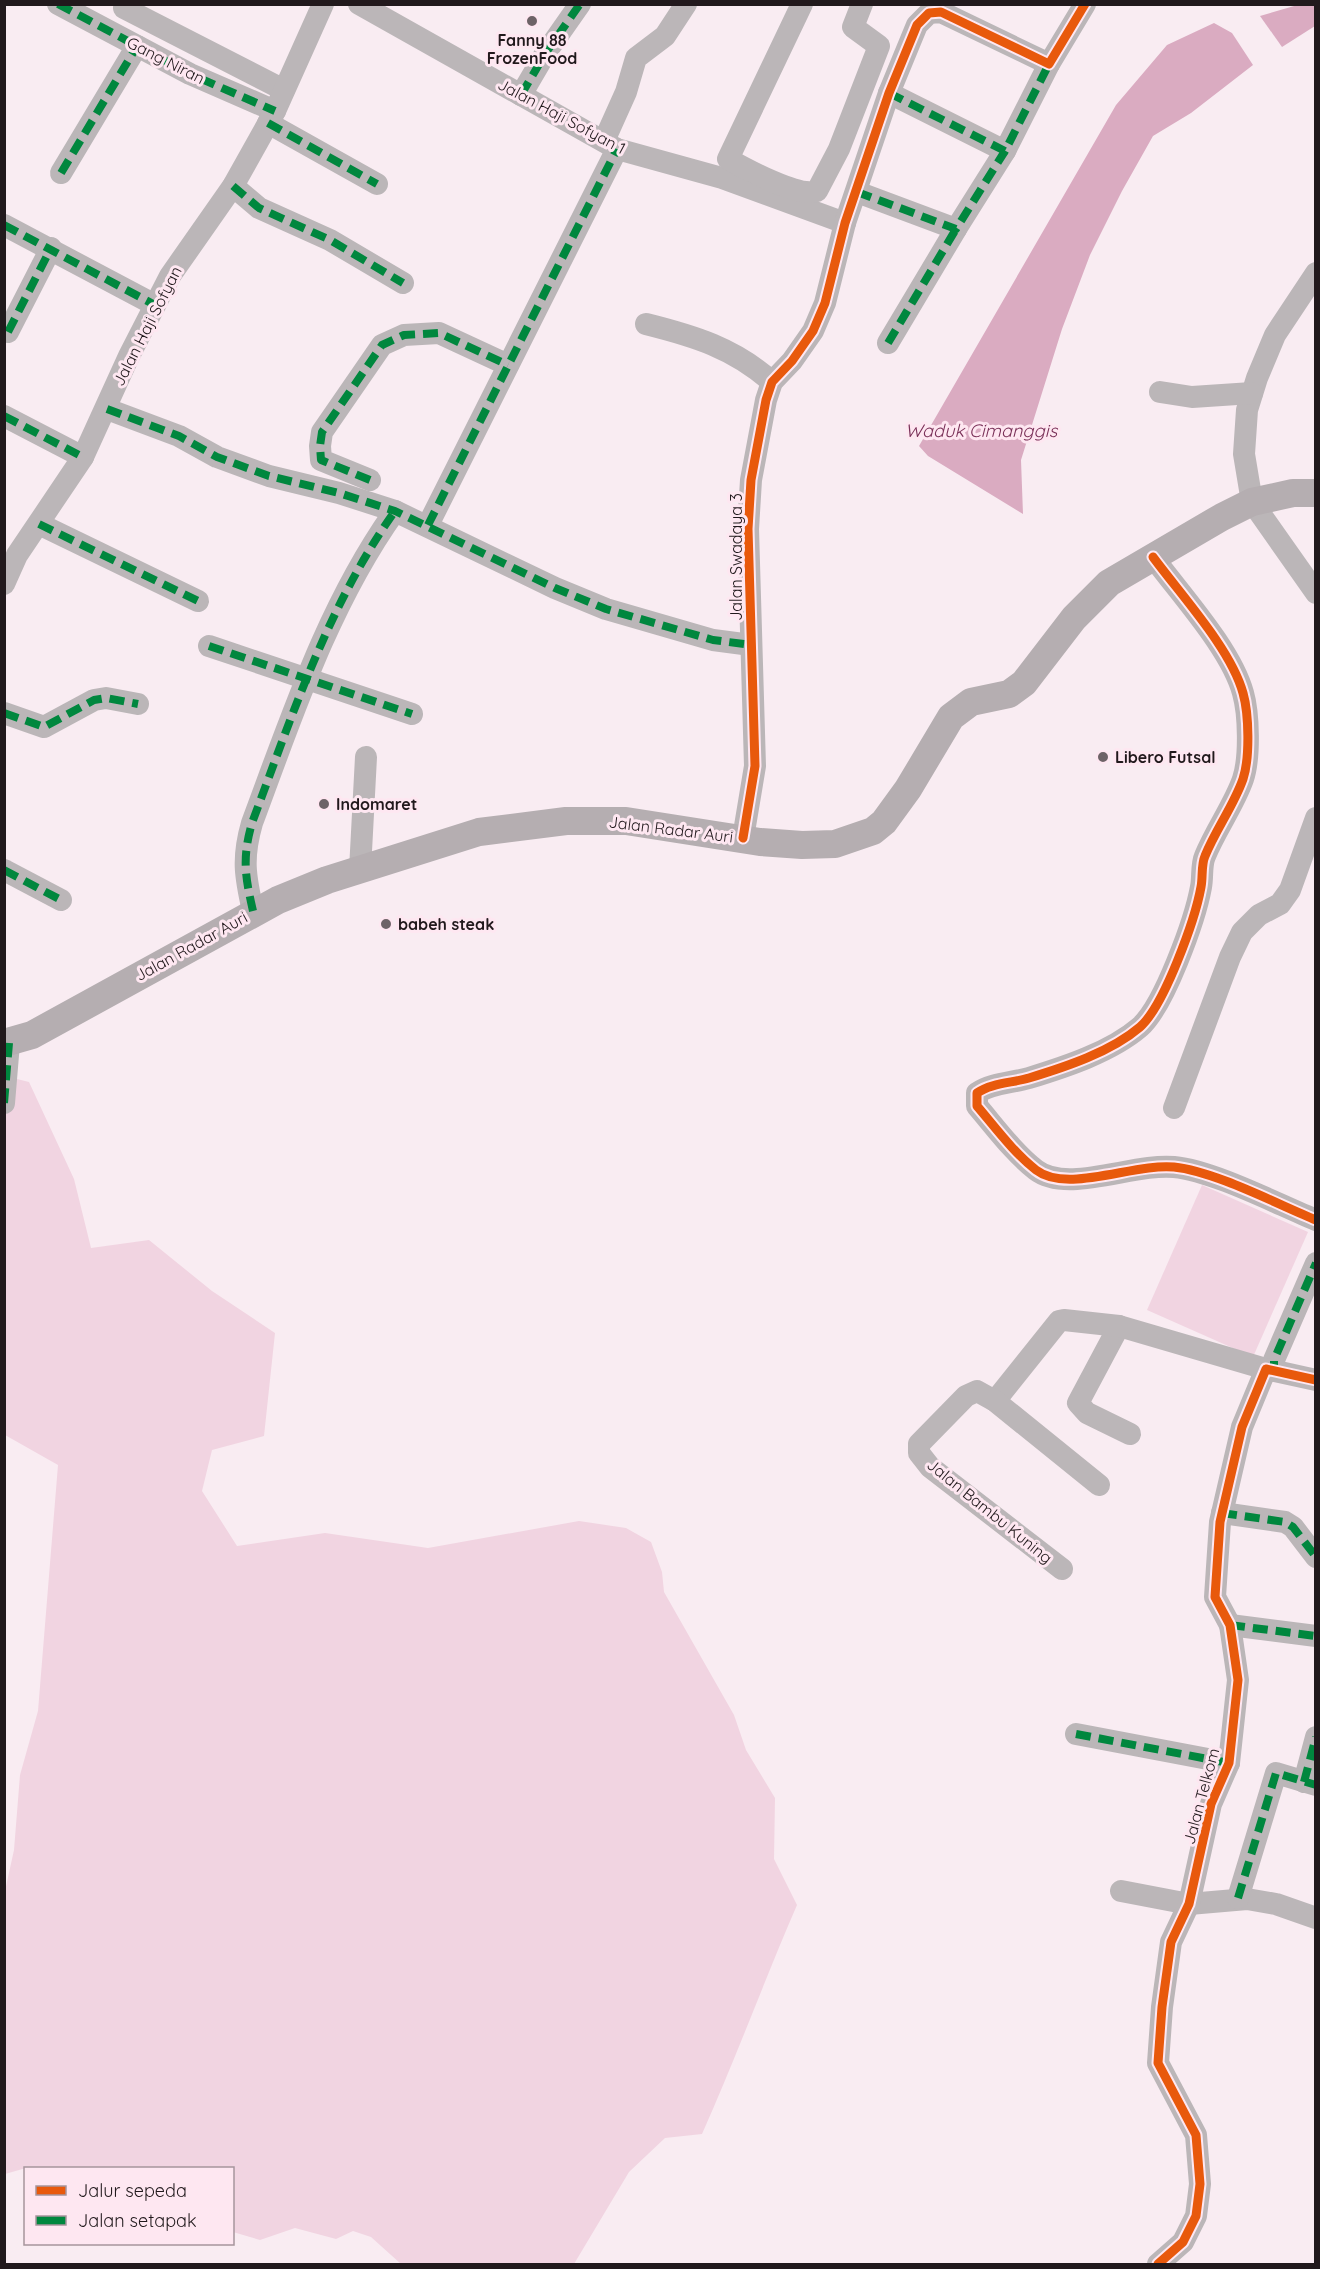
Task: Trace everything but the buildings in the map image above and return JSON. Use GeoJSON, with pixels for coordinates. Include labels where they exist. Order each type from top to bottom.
{"type":"FeatureCollection","features":[{"type":"Feature","properties":{"kind":"main road","name":"Jalan Radar Auri"},"geometry":{"type":"LineString","coordinates":[[7,1043],[32,1035],[253,911],[310,886],[480,832],[517,825],[579,820],[626,821],[785,845],[820,845],[852,839],[873,831],[884,822],[908,789],[951,717],[971,702],[1010,694],[1024,683],[1074,618],[1109,583],[1252,502],[1293,493],[1316,493]]}},
{"type":"Feature","properties":{"kind":"street","name":"Gang Niran"},"geometry":{"type":"LineString","coordinates":[[58,4],[271,117],[377,184]]}},
{"type":"Feature","properties":{"kind":"street"},"geometry":{"type":"LineString","coordinates":[[125,4],[124,8],[284,90]]}},
{"type":"Feature","properties":{"kind":"street","name":"Jalan Haji Sofyan"},"geometry":{"type":"LineString","coordinates":[[4,584],[17,555],[83,457],[107,409],[118,379],[170,276],[233,186],[271,117],[323,4]]}},
{"type":"Feature","properties":{"kind":"street","name":"Jalan Haji Sofyan 1"},"geometry":{"type":"LineString","coordinates":[[359,4],[610,145],[725,169],[845,223]]}},
{"type":"Feature","properties":{"kind":"street"},"geometry":{"type":"LineString","coordinates":[[521,95],[545,54],[580,4]]}},
{"type":"Feature","properties":{"kind":"street"},"geometry":{"type":"LineString","coordinates":[[428,525],[508,365],[610,145],[636,58],[665,36],[686,4]]}},
{"type":"Feature","properties":{"kind":"street"},"geometry":{"type":"LineString","coordinates":[[802,4],[725,169],[811,193],[817,191],[839,149],[879,46],[853,27],[862,4]]}},
{"type":"Feature","properties":{"kind":"street"},"geometry":{"type":"LineString","coordinates":[[888,343],[1005,151],[1049,64],[1085,4]]}},
{"type":"Feature","properties":{"kind":"street","name":"Jalan Swadaya 3"},"geometry":{"type":"LineString","coordinates":[[743,838],[755,766],[748,529],[751,480],[772,382],[813,331],[828,295],[845,223],[889,93],[917,25],[929,13],[941,12],[1049,64]]}},
{"type":"Feature","properties":{"kind":"street"},"geometry":{"type":"LineString","coordinates":[[61,173],[137,46]]}},
{"type":"Feature","properties":{"kind":"street"},"geometry":{"type":"LineString","coordinates":[[889,93],[1005,151]]}},
{"type":"Feature","properties":{"kind":"street"},"geometry":{"type":"LineString","coordinates":[[233,186],[260,208],[330,240],[403,283]]}},
{"type":"Feature","properties":{"kind":"street"},"geometry":{"type":"LineString","coordinates":[[857,192],[956,229]]}},
{"type":"Feature","properties":{"kind":"street"},"geometry":{"type":"LineString","coordinates":[[4,225],[51,248],[154,306]]}},
{"type":"Feature","properties":{"kind":"street"},"geometry":{"type":"LineString","coordinates":[[8,332],[51,248]]}},
{"type":"Feature","properties":{"kind":"street"},"geometry":{"type":"LineString","coordinates":[[1316,273],[1275,335],[1252,393],[1244,434],[1244,454],[1252,502],[1316,593]]}},
{"type":"Feature","properties":{"kind":"street"},"geometry":{"type":"LineString","coordinates":[[646,324],[725,349],[742,357],[772,382]]}},
{"type":"Feature","properties":{"kind":"street"},"geometry":{"type":"LineString","coordinates":[[370,480],[321,460],[320,446],[322,432],[382,345],[404,335],[439,333],[508,365]]}},
{"type":"Feature","properties":{"kind":"street"},"geometry":{"type":"LineString","coordinates":[[1160,392],[1192,397],[1252,393]]}},
{"type":"Feature","properties":{"kind":"street"},"geometry":{"type":"LineString","coordinates":[[107,409],[179,436],[217,457],[269,476],[339,493],[395,511],[555,588],[606,609],[713,640],[751,645]]}},
{"type":"Feature","properties":{"kind":"street"},"geometry":{"type":"LineString","coordinates":[[4,416],[83,457]]}},
{"type":"Feature","properties":{"kind":"street"},"geometry":{"type":"LineString","coordinates":[[253,911],[244,872],[245,847],[307,678],[330,624],[378,535],[395,511]]}},
{"type":"Feature","properties":{"kind":"street"},"geometry":{"type":"LineString","coordinates":[[39,524],[198,601]]}},
{"type":"Feature","properties":{"kind":"street"},"geometry":{"type":"LineString","coordinates":[[1153,557],[1226,656],[1243,693],[1247,726],[1244,777],[1204,858],[1201,888],[1181,949],[1162,995],[1148,1018],[1131,1034],[1107,1047],[1028,1078],[988,1088],[977,1093],[975,1100],[977,1106],[1002,1135],[1031,1166],[1044,1176],[1062,1181],[1127,1170],[1176,1167],[1203,1173],[1316,1220]]}},
{"type":"Feature","properties":{"kind":"street"},"geometry":{"type":"LineString","coordinates":[[209,646],[412,714]]}},
{"type":"Feature","properties":{"kind":"street"},"geometry":{"type":"LineString","coordinates":[[4,713],[44,727],[94,700],[106,698],[138,704]]}},
{"type":"Feature","properties":{"kind":"street"},"geometry":{"type":"LineString","coordinates":[[360,870],[366,757]]}},
{"type":"Feature","properties":{"kind":"street"},"geometry":{"type":"LineString","coordinates":[[1174,1108],[1242,932],[1259,915],[1280,904],[1290,890],[1316,818]]}},
{"type":"Feature","properties":{"kind":"street"},"geometry":{"type":"LineString","coordinates":[[4,870],[61,900]]}},
{"type":"Feature","properties":{"kind":"street"},"geometry":{"type":"LineString","coordinates":[[4,1103],[7,1043]]}},
{"type":"Feature","properties":{"kind":"street","name":"Jalan Telkom"},"geometry":{"type":"LineString","coordinates":[[1158,2265],[1184,2242],[1196,2216],[1200,2184],[1196,2135],[1158,2063],[1172,1942],[1189,1904],[1211,1804],[1229,1763],[1238,1680],[1230,1626],[1215,1597],[1222,1513],[1242,1427],[1270,1370],[1316,1263]]}},
{"type":"Feature","properties":{"kind":"street"},"geometry":{"type":"LineString","coordinates":[[995,1401],[1059,1321],[1073,1320],[1119,1326],[1270,1370],[1316,1380]]}},
{"type":"Feature","properties":{"kind":"street"},"geometry":{"type":"LineString","coordinates":[[1119,1326],[1078,1403],[1087,1413],[1130,1434]]}},
{"type":"Feature","properties":{"kind":"street","name":"Jalan Bambu Kuning"},"geometry":{"type":"LineString","coordinates":[[1062,1569],[930,1467],[919,1453],[921,1441],[969,1393],[981,1392],[1099,1485]]}},
{"type":"Feature","properties":{"kind":"street"},"geometry":{"type":"LineString","coordinates":[[1222,1513],[1285,1522],[1293,1527],[1316,1557]]}},
{"type":"Feature","properties":{"kind":"street"},"geometry":{"type":"LineString","coordinates":[[1230,1626],[1316,1636]]}},
{"type":"Feature","properties":{"kind":"street"},"geometry":{"type":"LineString","coordinates":[[1076,1734],[1229,1763]]}},
{"type":"Feature","properties":{"kind":"street"},"geometry":{"type":"LineString","coordinates":[[1238,1898],[1276,1773],[1310,1783],[1316,1737]]}},
{"type":"Feature","properties":{"kind":"street"},"geometry":{"type":"LineString","coordinates":[[1121,1891],[1189,1904],[1238,1898],[1276,1904],[1316,1917]]}},
{"type":"Feature","properties":{"kind":"shaded area"},"geometry":{"type":"Polygon","coordinates":[[[5,1076],[29,1082],[74,1179],[91,1248],[149,1240],[212,1291],[275,1333],[264,1436],[212,1450],[202,1491],[237,1546],[325,1533],[428,1548],[579,1521],[626,1528],[651,1542],[662,1572],[664,1592],[734,1715],[746,1750],[775,1798],[774,1859],[797,1905],[702,2134],[665,2138],[629,2172],[574,2264],[401,2264],[371,2237],[353,2231],[336,2239],[295,2228],[260,2240],[234,2232],[234,2167],[24,2167],[5,2174],[5,1891],[14,1850],[20,1775],[38,1711],[58,1465],[5,1435],[5,1076]]]}},
{"type":"Feature","properties":{"kind":"shaded area"},"geometry":{"type":"Polygon","coordinates":[[[1202,1185],[1308,1232],[1253,1357],[1147,1310],[1202,1185]]]}},
{"type":"Feature","properties":{"kind":"water"},"geometry":{"type":"Polygon","coordinates":[[[1301,4],[1315,5],[1315,26],[1282,47],[1260,16],[1301,4]]]}},
{"type":"Feature","properties":{"kind":"water","name":"Waduk Cimanggis"},"geometry":{"type":"Polygon","coordinates":[[[1214,23],[1232,33],[1253,65],[1191,113],[1153,136],[1122,191],[1090,255],[1062,329],[1021,460],[1023,514],[928,456],[919,446],[1116,105],[1167,45],[1214,23]]]}},
{"type":"Feature","properties":{"kind":"marked path"},"geometry":{"type":"LineString","coordinates":[[58,4],[190,74],[275,111]]}},
{"type":"Feature","properties":{"kind":"marked path"},"geometry":{"type":"LineString","coordinates":[[521,95],[545,54],[580,4]]}},
{"type":"Feature","properties":{"kind":"marked path"},"geometry":{"type":"LineString","coordinates":[[61,173],[137,46]]}},
{"type":"Feature","properties":{"kind":"marked path"},"geometry":{"type":"LineString","coordinates":[[889,93],[1005,151],[1049,64]]}},
{"type":"Feature","properties":{"kind":"marked path"},"geometry":{"type":"LineString","coordinates":[[268,123],[377,184]]}},
{"type":"Feature","properties":{"kind":"marked path"},"geometry":{"type":"LineString","coordinates":[[428,525],[617,149]]}},
{"type":"Feature","properties":{"kind":"marked path"},"geometry":{"type":"LineString","coordinates":[[857,192],[956,229],[1005,151]]}},
{"type":"Feature","properties":{"kind":"marked path"},"geometry":{"type":"LineString","coordinates":[[233,186],[259,208],[330,240],[403,283]]}},
{"type":"Feature","properties":{"kind":"marked path"},"geometry":{"type":"LineString","coordinates":[[4,225],[155,305]]}},
{"type":"Feature","properties":{"kind":"marked path"},"geometry":{"type":"LineString","coordinates":[[888,343],[956,229]]}},
{"type":"Feature","properties":{"kind":"marked path"},"geometry":{"type":"LineString","coordinates":[[8,332],[51,248]]}},
{"type":"Feature","properties":{"kind":"marked path"},"geometry":{"type":"LineString","coordinates":[[370,480],[321,460],[320,446],[322,432],[382,345],[404,335],[439,333],[508,365]]}},
{"type":"Feature","properties":{"kind":"marked path"},"geometry":{"type":"LineString","coordinates":[[107,409],[179,436],[217,457],[269,476],[339,493],[395,511],[555,588],[606,609],[713,640],[751,645]]}},
{"type":"Feature","properties":{"kind":"marked path"},"geometry":{"type":"LineString","coordinates":[[4,416],[83,457]]}},
{"type":"Feature","properties":{"kind":"marked path"},"geometry":{"type":"LineString","coordinates":[[253,911],[246,867],[252,823],[313,662],[350,584],[395,511]]}},
{"type":"Feature","properties":{"kind":"marked path"},"geometry":{"type":"LineString","coordinates":[[39,524],[198,601]]}},
{"type":"Feature","properties":{"kind":"marked path"},"geometry":{"type":"LineString","coordinates":[[209,646],[412,714]]}},
{"type":"Feature","properties":{"kind":"marked path"},"geometry":{"type":"LineString","coordinates":[[4,713],[44,727],[94,700],[106,698],[138,704]]}},
{"type":"Feature","properties":{"kind":"marked path"},"geometry":{"type":"LineString","coordinates":[[4,870],[61,900]]}},
{"type":"Feature","properties":{"kind":"marked path"},"geometry":{"type":"LineString","coordinates":[[4,1103],[9,1043]]}},
{"type":"Feature","properties":{"kind":"marked path"},"geometry":{"type":"LineString","coordinates":[[1268,1369],[1274,1370],[1274,1360],[1316,1263]]}},
{"type":"Feature","properties":{"kind":"marked path"},"geometry":{"type":"LineString","coordinates":[[1222,1513],[1285,1522],[1293,1527],[1316,1557]]}},
{"type":"Feature","properties":{"kind":"marked path"},"geometry":{"type":"LineString","coordinates":[[1230,1625],[1316,1636]]}},
{"type":"Feature","properties":{"kind":"marked path"},"geometry":{"type":"LineString","coordinates":[[1076,1734],[1229,1763]]}},
{"type":"Feature","properties":{"kind":"marked path"},"geometry":{"type":"LineString","coordinates":[[1304,1782],[1316,1737]]}},
{"type":"Feature","properties":{"kind":"marked path"},"geometry":{"type":"LineString","coordinates":[[1238,1898],[1276,1773],[1316,1785]]}},
{"type":"Feature","properties":{"kind":"cycle path"},"geometry":{"type":"LineString","coordinates":[[743,838],[755,766],[748,529],[751,480],[766,400],[772,382],[792,361],[813,331],[825,303],[845,223],[889,93],[917,25],[929,13],[941,12],[1049,64],[1085,4]]}},
{"type":"Feature","properties":{"kind":"cycle path"},"geometry":{"type":"LineString","coordinates":[[1153,557],[1217,641],[1237,676],[1245,702],[1247,724],[1248,748],[1243,779],[1205,856],[1198,902],[1185,940],[1168,982],[1149,1016],[1128,1036],[1087,1058],[1029,1078],[995,1085],[977,1093],[977,1106],[1020,1156],[1036,1170],[1049,1177],[1083,1179],[1140,1169],[1174,1167],[1226,1181],[1316,1220]]}},
{"type":"Feature","properties":{"kind":"cycle path"},"geometry":{"type":"LineString","coordinates":[[1158,2264],[1183,2242],[1196,2216],[1200,2184],[1196,2135],[1158,2063],[1162,2007],[1171,1942],[1189,1904],[1211,1804],[1229,1763],[1238,1680],[1230,1625],[1215,1597],[1220,1522],[1242,1427],[1266,1369],[1316,1380]]}},
{"type":"Feature","properties":{"kind":"place","name":"Fanny 88 FrozenFood"},"geometry":{"type":"Point","coordinates":[532,21]}},
{"type":"Feature","properties":{"kind":"place","name":"Libero Futsal"},"geometry":{"type":"Point","coordinates":[1103,757]}},
{"type":"Feature","properties":{"kind":"place","name":"Indomaret"},"geometry":{"type":"Point","coordinates":[324,804]}},
{"type":"Feature","properties":{"kind":"place","name":"babeh steak"},"geometry":{"type":"Point","coordinates":[386,924]}}]}
